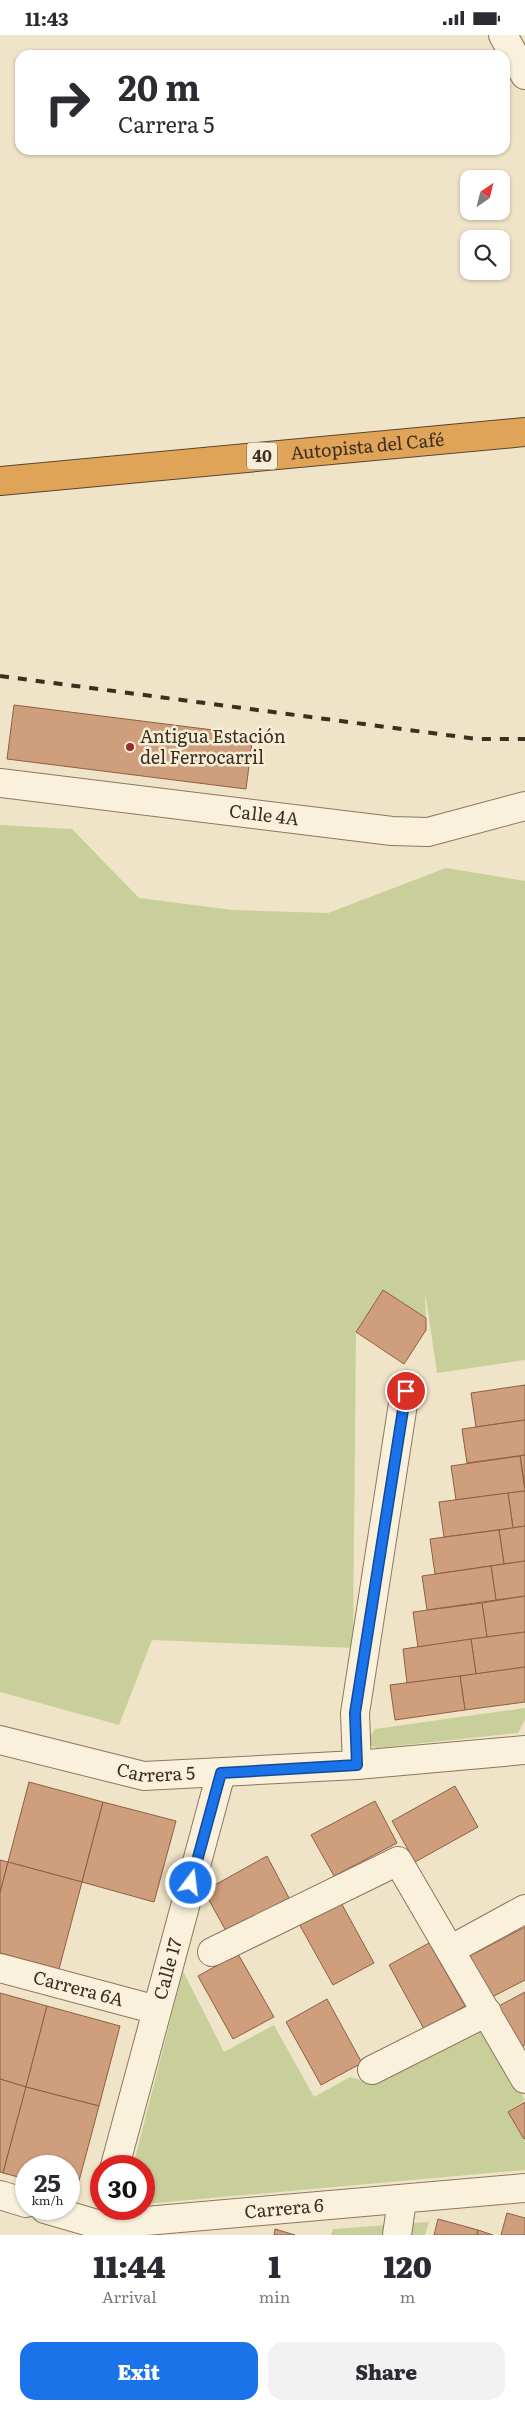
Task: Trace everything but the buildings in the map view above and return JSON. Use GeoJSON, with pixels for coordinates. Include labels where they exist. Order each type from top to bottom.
{"type":"FeatureCollection","features":[{"type":"Feature","properties":{"kind":"highway","name":"Autopista del Café"},"geometry":{"type":"LineString","coordinates":[[0,481],[525,432]]}},
{"type":"Feature","properties":{"kind":"street"},"geometry":{"type":"LineString","coordinates":[[503,35],[525,75]]}},
{"type":"Feature","properties":{"kind":"street","name":"Calle 4A"},"geometry":{"type":"LineString","coordinates":[[0,783],[392,831],[428,832],[525,806]]}},
{"type":"Feature","properties":{"kind":"street"},"geometry":{"type":"LineString","coordinates":[[357,1765],[355,1713],[406,1391]]}},
{"type":"Feature","properties":{"kind":"street","name":"Carrera 5"},"geometry":{"type":"LineString","coordinates":[[0,1740],[144,1776],[357,1765],[525,1750]]}},
{"type":"Feature","properties":{"kind":"street","name":"Calle 17"},"geometry":{"type":"LineString","coordinates":[[118,2155],[221,1773]]}},
{"type":"Feature","properties":{"kind":"street"},"geometry":{"type":"LineString","coordinates":[[212,1952],[398,1861],[525,2079]]}},
{"type":"Feature","properties":{"kind":"street"},"geometry":{"type":"LineString","coordinates":[[450,1950],[525,1909]]}},
{"type":"Feature","properties":{"kind":"street","name":"Carrera 6A"},"geometry":{"type":"LineString","coordinates":[[0,1968],[157,2010]]}},
{"type":"Feature","properties":{"kind":"street"},"geometry":{"type":"LineString","coordinates":[[372,2070],[486,2012]]}},
{"type":"Feature","properties":{"kind":"street","name":"Carrera 6"},"geometry":{"type":"LineString","coordinates":[[80,2218],[100,2223],[525,2188]]}},
{"type":"Feature","properties":{"kind":"street"},"geometry":{"type":"LineString","coordinates":[[0,2195],[15,2200]]}},
{"type":"Feature","properties":{"kind":"street"},"geometry":{"type":"LineString","coordinates":[[397,2235],[402,2199]]}},
{"type":"Feature","properties":{"kind":"green space"},"geometry":{"type":"Polygon","coordinates":[[[0,825],[72,829],[139,898],[233,910],[328,913],[446,868],[525,881],[525,1360],[437,1373],[425,1292],[426,1318],[383,1291],[356,1332],[353,1648],[152,1640],[119,1725],[0,1692],[0,825]]]}},
{"type":"Feature","properties":{"kind":"green space"},"geometry":{"type":"Polygon","coordinates":[[[525,1708],[525,1720],[518,1733],[377,1748],[365,1744],[375,1729],[525,1708]]]}},
{"type":"Feature","properties":{"kind":"green space"},"geometry":{"type":"Polygon","coordinates":[[[183,1971],[224,2052],[274,2025],[314,2097],[350,2077],[370,2083],[474,2032],[486,2032],[525,2100],[508,2112],[525,2138],[525,2170],[155,2203],[155,2155],[136,2155],[183,1971]]]}},
{"type":"Feature","properties":{"kind":"green space"},"geometry":{"type":"Polygon","coordinates":[[[429,2222],[425,2235],[331,2235],[333,2229],[429,2222]]]}},
{"type":"Feature","properties":{"kind":"railway"},"geometry":{"type":"LineString","coordinates":[[0,676],[477,739],[525,739]]}},
{"type":"Feature","properties":{"kind":"place","name":"Antigua Estación del Ferrocarril"},"geometry":{"type":"Point","coordinates":[130,747]}},
{"type":"Feature","properties":{"kind":"route"},"geometry":{"type":"LineString","coordinates":[[191,1883],[221,1773],[357,1765],[355,1713],[406,1391]]}}]}
